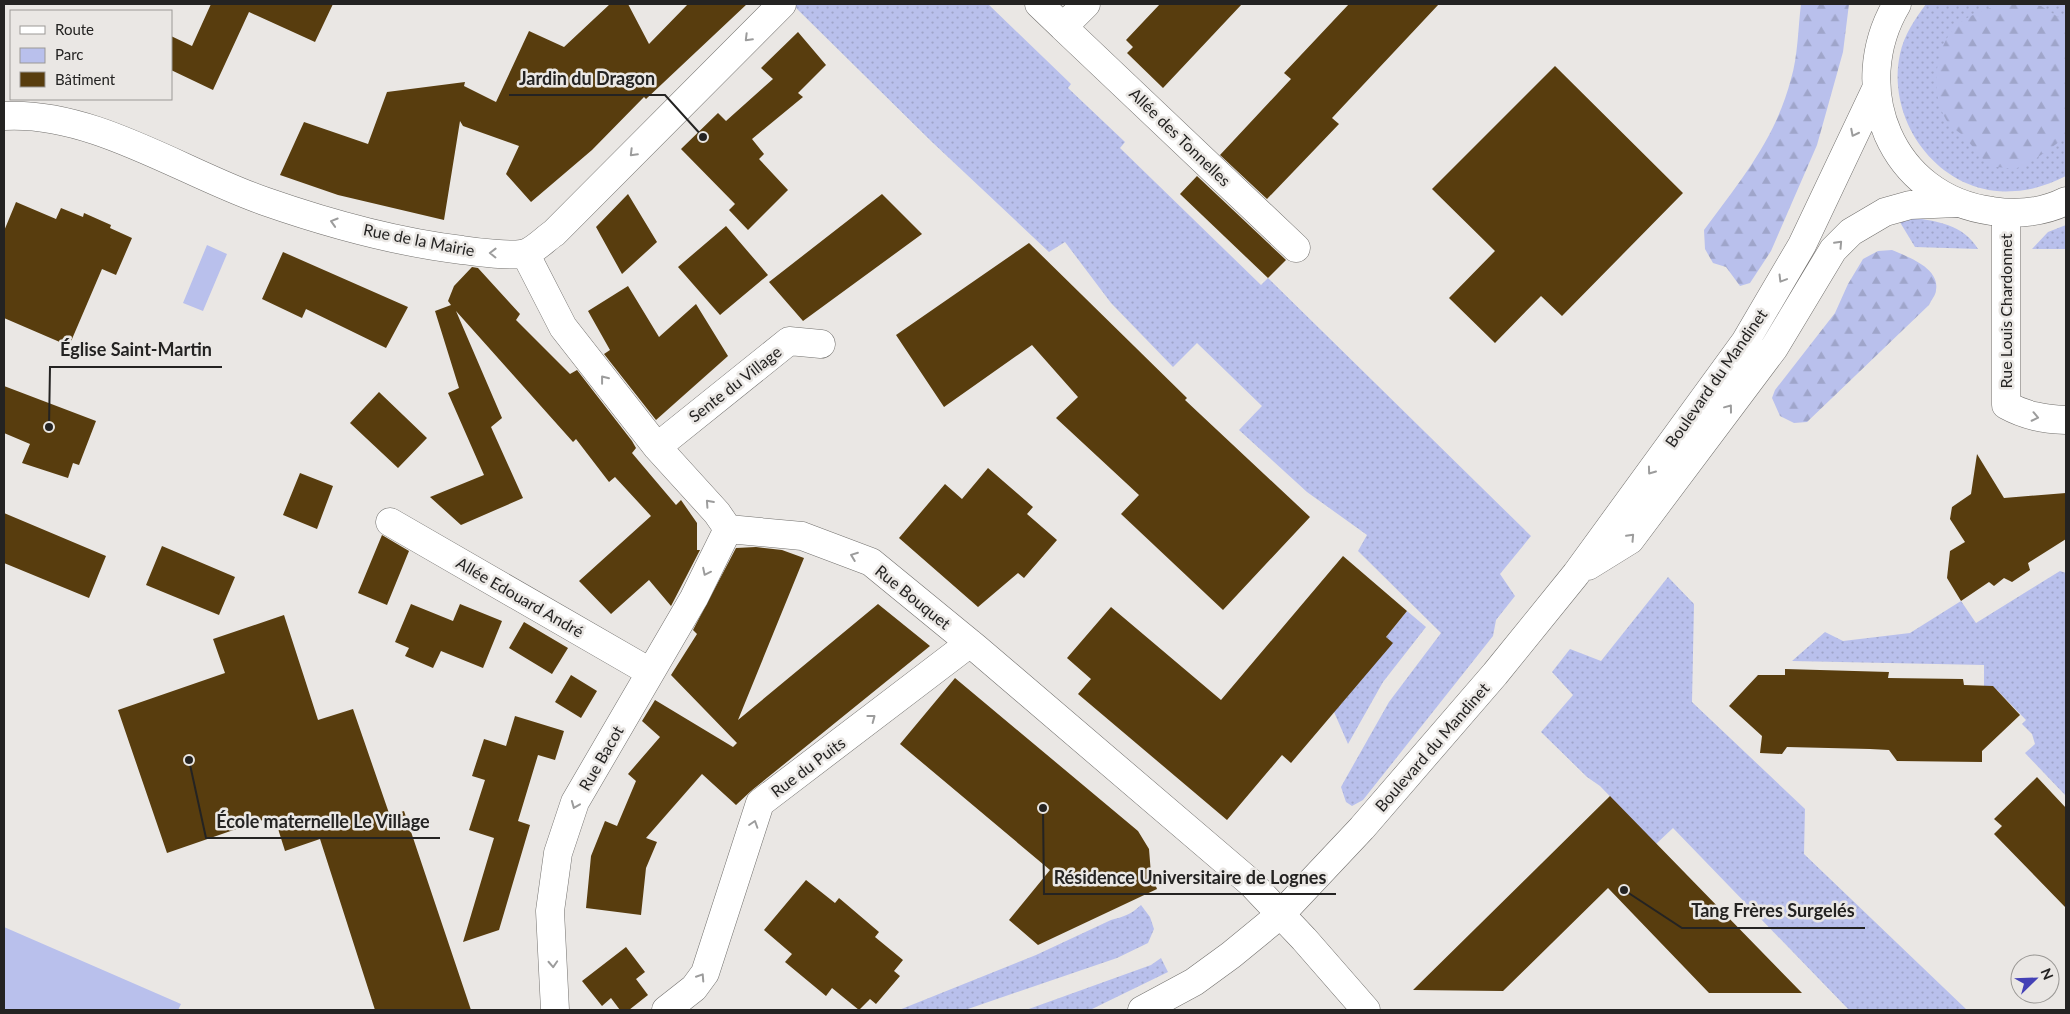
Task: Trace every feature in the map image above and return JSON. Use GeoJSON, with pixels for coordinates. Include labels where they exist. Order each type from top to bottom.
{"type":"FeatureCollection","features":[{"type":"Feature","properties":{"kind":"street"},"geometry":{"type":"LineString","coordinates":[[728,529],[717,513],[657,446],[563,327],[525,253],[554,233],[782,4]]}},
{"type":"Feature","properties":{"kind":"street","name":"Allée des Tonnelles"},"geometry":{"type":"LineString","coordinates":[[1039,4],[1296,248]]}},
{"type":"Feature","properties":{"kind":"street"},"geometry":{"type":"LineString","coordinates":[[1063,27],[1086,4]]}},
{"type":"Feature","properties":{"kind":"street"},"geometry":{"type":"LineString","coordinates":[[1896,4],[1886,24],[1879,45],[1875,67],[1879,113],[1900,157],[1923,181],[1957,203],[1981,210],[2006,213],[2033,212],[2066,201]]}},
{"type":"Feature","properties":{"kind":"street","name":"Boulevard du Mandinet"},"geometry":{"type":"LineString","coordinates":[[1142,1010],[1194,982],[1231,955],[1281,914],[1362,828],[1495,674],[1576,574],[1745,342],[1802,244],[1876,90]]}},
{"type":"Feature","properties":{"kind":"street","name":"Rue de la Mairie"},"geometry":{"type":"LineString","coordinates":[[4,116],[42,116],[80,124],[263,200],[367,232],[435,247],[488,253],[525,253]]}},
{"type":"Feature","properties":{"kind":"street","name":"Boulevard du Mandinet"},"geometry":{"type":"LineString","coordinates":[[1576,574],[1630,540],[1774,348],[1833,250],[1851,232],[1885,212],[1910,204],[1957,203]]}},
{"type":"Feature","properties":{"kind":"street","name":"Rue Louis Chardonnet"},"geometry":{"type":"LineString","coordinates":[[2006,213],[2006,405],[2022,414],[2047,419],[2066,420]]}},
{"type":"Feature","properties":{"kind":"street","name":"Sente du Village"},"geometry":{"type":"LineString","coordinates":[[657,446],[789,341],[821,344]]}},
{"type":"Feature","properties":{"kind":"street","name":"Allée Edouard André"},"geometry":{"type":"LineString","coordinates":[[390,522],[650,672]]}},
{"type":"Feature","properties":{"kind":"street","name":"Rue Bouquet"},"geometry":{"type":"LineString","coordinates":[[728,529],[802,536],[871,562],[973,646],[1244,878],[1281,914]]}},
{"type":"Feature","properties":{"kind":"street","name":"Rue Bacot"},"geometry":{"type":"LineString","coordinates":[[555,1010],[550,911],[558,853],[575,802],[694,598],[728,529]]}},
{"type":"Feature","properties":{"kind":"street","name":"Rue du Puits"},"geometry":{"type":"LineString","coordinates":[[666,1010],[694,988],[705,973],[760,803],[973,646]]}},
{"type":"Feature","properties":{"kind":"street"},"geometry":{"type":"LineString","coordinates":[[1281,914],[1366,1010]]}},
{"type":"Feature","properties":{"kind":"green space"},"geometry":{"type":"Polygon","coordinates":[[[792,4],[988,4],[1071,84],[1068,88],[1125,142],[1120,148],[1261,285],[1268,278],[1531,536],[1500,574],[1515,596],[1496,620],[1493,636],[1363,800],[1352,806],[1346,802],[1341,787],[1389,702],[1441,633],[1358,551],[1367,535],[1307,492],[1239,430],[1262,406],[1197,343],[1173,367],[1111,303],[1065,242],[1049,252],[932,142],[792,4]]]}},
{"type":"Feature","properties":{"kind":"green space"},"geometry":{"type":"Polygon","coordinates":[[[1801,4],[1849,4],[1843,52],[1817,145],[1771,251],[1750,283],[1740,286],[1726,267],[1713,263],[1705,249],[1704,230],[1755,159],[1776,121],[1793,70],[1801,4]]]}},
{"type":"Feature","properties":{"kind":"green space"},"geometry":{"type":"Polygon","coordinates":[[[1926,4],[2066,4],[2066,176],[2035,188],[2015,191],[1988,190],[1964,182],[1943,169],[1924,151],[1911,130],[1901,106],[1898,80],[1900,54],[1904,40],[1926,4]]]}},
{"type":"Feature","properties":{"kind":"green space"},"geometry":{"type":"Polygon","coordinates":[[[2004,4],[2041,6],[2066,22],[2066,137],[2034,160],[2015,169],[1989,166],[1962,135],[1949,124],[1942,113],[1936,85],[1940,56],[1952,31],[1971,16],[2004,4]]]}},
{"type":"Feature","properties":{"kind":"green space"},"geometry":{"type":"Polygon","coordinates":[[[1911,217],[1940,223],[1957,229],[1965,234],[1978,249],[1915,247],[1898,219],[1911,217]]]}},
{"type":"Feature","properties":{"kind":"green space"},"geometry":{"type":"Polygon","coordinates":[[[2066,225],[2066,249],[2032,249],[2048,232],[2066,225]]]}},
{"type":"Feature","properties":{"kind":"green space"},"geometry":{"type":"Polygon","coordinates":[[[207,245],[227,254],[203,311],[183,303],[207,245]]]}},
{"type":"Feature","properties":{"kind":"green space"},"geometry":{"type":"Polygon","coordinates":[[[1892,250],[1922,264],[1933,275],[1936,282],[1936,292],[1929,305],[1807,422],[1794,423],[1780,416],[1772,398],[1775,390],[1835,313],[1848,284],[1863,259],[1878,251],[1892,250]]]}},
{"type":"Feature","properties":{"kind":"green space"},"geometry":{"type":"Polygon","coordinates":[[[2060,571],[2066,573],[2066,796],[2025,753],[2035,744],[2032,734],[2022,724],[2026,720],[1997,690],[1984,692],[1984,665],[1792,661],[1825,632],[1843,641],[1910,633],[1961,601],[1976,623],[2060,571]]]}},
{"type":"Feature","properties":{"kind":"green space"},"geometry":{"type":"Polygon","coordinates":[[[1668,577],[1694,604],[1692,702],[1805,809],[1804,854],[1967,1010],[1849,1010],[1673,828],[1656,844],[1600,786],[1587,777],[1541,732],[1573,695],[1552,672],[1570,649],[1601,661],[1668,577]]]}},
{"type":"Feature","properties":{"kind":"green space"},"geometry":{"type":"Polygon","coordinates":[[[1407,611],[1426,627],[1383,682],[1348,744],[1334,712],[1392,643],[1386,637],[1407,611]]]}},
{"type":"Feature","properties":{"kind":"green space"},"geometry":{"type":"Polygon","coordinates":[[[1141,905],[1150,917],[1154,929],[1148,943],[1117,958],[965,1010],[899,1010],[1036,955],[1111,920],[1127,915],[1141,905]]]}},
{"type":"Feature","properties":{"kind":"green space"},"geometry":{"type":"Polygon","coordinates":[[[4,927],[181,1004],[178,1010],[4,1010],[4,927]]]}},
{"type":"Feature","properties":{"kind":"green space"},"geometry":{"type":"Polygon","coordinates":[[[1161,958],[1168,972],[1090,1010],[1026,1010],[1151,965],[1161,958]]]}},
{"type":"Feature","properties":{"kind":"building"},"geometry":{"type":"Polygon","coordinates":[[[211,4],[333,4],[315,42],[249,12],[213,90],[172,70],[172,36],[192,46],[211,4]]]}},
{"type":"Feature","properties":{"kind":"building"},"geometry":{"type":"Polygon","coordinates":[[[610,4],[628,4],[649,44],[688,4],[747,4],[646,99],[644,97],[592,150],[531,202],[506,174],[519,146],[463,126],[460,121],[444,220],[338,195],[280,175],[304,122],[368,144],[387,92],[465,82],[464,86],[496,102],[529,31],[564,47],[610,4]]]}},
{"type":"Feature","properties":{"kind":"building"},"geometry":{"type":"Polygon","coordinates":[[[1160,4],[1242,4],[1163,88],[1127,53],[1133,47],[1126,40],[1160,4]]]}},
{"type":"Feature","properties":{"kind":"building"},"geometry":{"type":"Polygon","coordinates":[[[1349,4],[1439,4],[1332,118],[1339,124],[1267,199],[1220,155],[1291,79],[1284,73],[1349,4]]]}},
{"type":"Feature","properties":{"kind":"building"},"geometry":{"type":"Polygon","coordinates":[[[798,32],[826,65],[798,93],[803,97],[752,139],[764,154],[759,159],[788,190],[748,230],[729,210],[735,204],[681,149],[718,113],[726,121],[773,79],[761,68],[798,32]]]}},
{"type":"Feature","properties":{"kind":"building"},"geometry":{"type":"Polygon","coordinates":[[[1555,66],[1683,193],[1562,316],[1541,296],[1495,343],[1449,298],[1495,251],[1432,189],[1555,66]]]}},
{"type":"Feature","properties":{"kind":"building"},"geometry":{"type":"Polygon","coordinates":[[[1197,176],[1286,260],[1268,278],[1180,194],[1197,176]]]}},
{"type":"Feature","properties":{"kind":"building"},"geometry":{"type":"Polygon","coordinates":[[[628,194],[657,242],[622,274],[596,227],[628,194]]]}},
{"type":"Feature","properties":{"kind":"building"},"geometry":{"type":"Polygon","coordinates":[[[882,194],[922,234],[803,321],[769,282],[882,194]]]}},
{"type":"Feature","properties":{"kind":"building"},"geometry":{"type":"Polygon","coordinates":[[[16,202],[56,219],[61,208],[83,217],[84,213],[111,225],[110,228],[132,238],[116,275],[102,269],[69,346],[4,318],[4,231],[16,202]]]}},
{"type":"Feature","properties":{"kind":"building"},"geometry":{"type":"Polygon","coordinates":[[[726,226],[768,275],[720,315],[678,267],[726,226]]]}},
{"type":"Feature","properties":{"kind":"building"},"geometry":{"type":"Polygon","coordinates":[[[1029,243],[1187,398],[1185,400],[1310,517],[1223,610],[1121,514],[1139,495],[1056,418],[1078,397],[1032,345],[944,407],[896,335],[1029,243]]]}},
{"type":"Feature","properties":{"kind":"building"},"geometry":{"type":"Polygon","coordinates":[[[283,252],[408,307],[386,348],[306,309],[302,318],[262,299],[283,252]]]}},
{"type":"Feature","properties":{"kind":"building"},"geometry":{"type":"Polygon","coordinates":[[[472,267],[478,268],[520,314],[516,320],[570,374],[577,370],[632,441],[636,448],[632,453],[676,505],[681,500],[697,523],[697,550],[700,550],[671,606],[649,580],[611,614],[579,581],[651,516],[615,477],[609,482],[576,439],[573,442],[456,311],[502,418],[491,427],[523,498],[461,525],[430,497],[484,475],[448,393],[459,388],[435,311],[451,305],[448,301],[454,286],[472,267]]]}},
{"type":"Feature","properties":{"kind":"building"},"geometry":{"type":"Polygon","coordinates":[[[628,286],[659,337],[696,304],[728,356],[656,420],[604,354],[610,350],[588,311],[628,286]]]}},
{"type":"Feature","properties":{"kind":"building"},"geometry":{"type":"Polygon","coordinates":[[[4,386],[96,421],[79,465],[73,463],[68,478],[22,463],[30,444],[4,433],[4,386]]]}},
{"type":"Feature","properties":{"kind":"building"},"geometry":{"type":"Polygon","coordinates":[[[379,392],[427,438],[398,468],[350,423],[379,392]]]}},
{"type":"Feature","properties":{"kind":"building"},"geometry":{"type":"Polygon","coordinates":[[[1977,454],[2004,498],[2066,493],[2066,539],[2028,563],[2030,570],[2012,582],[2004,578],[1994,586],[1989,582],[1961,601],[1947,578],[1950,551],[1965,542],[1950,519],[1952,507],[1971,494],[1977,454]]]}},
{"type":"Feature","properties":{"kind":"building"},"geometry":{"type":"Polygon","coordinates":[[[988,468],[1033,507],[1027,514],[1057,540],[1024,578],[1018,573],[978,607],[899,538],[945,484],[962,499],[988,468]]]}},
{"type":"Feature","properties":{"kind":"building"},"geometry":{"type":"Polygon","coordinates":[[[300,473],[333,486],[317,529],[283,515],[300,473]]]}},
{"type":"Feature","properties":{"kind":"building"},"geometry":{"type":"Polygon","coordinates":[[[4,513],[106,556],[89,598],[4,563],[4,513]]]}},
{"type":"Feature","properties":{"kind":"building"},"geometry":{"type":"Polygon","coordinates":[[[382,535],[409,551],[387,605],[358,593],[382,535]]]}},
{"type":"Feature","properties":{"kind":"building"},"geometry":{"type":"Polygon","coordinates":[[[162,546],[235,577],[219,615],[146,585],[162,546]]]}},
{"type":"Feature","properties":{"kind":"building"},"geometry":{"type":"Polygon","coordinates":[[[756,547],[782,550],[804,558],[738,720],[878,604],[930,646],[736,805],[702,774],[646,838],[657,842],[646,868],[641,915],[586,908],[591,856],[605,821],[617,826],[636,781],[628,774],[660,737],[642,721],[655,700],[733,747],[737,743],[671,675],[697,634],[693,630],[736,548],[756,547]]]}},
{"type":"Feature","properties":{"kind":"building"},"geometry":{"type":"Polygon","coordinates":[[[1343,556],[1407,611],[1386,637],[1393,643],[1291,763],[1282,755],[1227,820],[1078,694],[1091,679],[1067,658],[1111,607],[1221,700],[1343,556]]]}},
{"type":"Feature","properties":{"kind":"building"},"geometry":{"type":"Polygon","coordinates":[[[411,604],[453,621],[460,604],[502,621],[483,668],[441,651],[433,668],[405,656],[409,648],[395,642],[411,604]]]}},
{"type":"Feature","properties":{"kind":"building"},"geometry":{"type":"Polygon","coordinates":[[[284,615],[318,720],[353,709],[390,816],[404,811],[471,1010],[375,1010],[320,839],[285,851],[274,816],[167,853],[118,710],[225,673],[213,639],[284,615]]]}},
{"type":"Feature","properties":{"kind":"building"},"geometry":{"type":"Polygon","coordinates":[[[524,622],[568,648],[552,674],[509,648],[524,622]]]}},
{"type":"Feature","properties":{"kind":"building"},"geometry":{"type":"Polygon","coordinates":[[[1785,669],[1889,672],[1888,678],[1963,679],[1964,685],[1993,686],[2020,715],[1982,751],[1982,762],[1897,761],[1889,750],[1870,749],[1787,747],[1782,754],[1760,753],[1762,736],[1729,706],[1758,675],[1785,675],[1785,669]]]}},
{"type":"Feature","properties":{"kind":"building"},"geometry":{"type":"Polygon","coordinates":[[[571,675],[597,691],[581,718],[555,702],[571,675]]]}},
{"type":"Feature","properties":{"kind":"building"},"geometry":{"type":"Polygon","coordinates":[[[955,678],[1138,831],[1149,849],[1151,874],[1157,889],[1038,945],[1009,920],[1050,870],[900,744],[955,678]]]}},
{"type":"Feature","properties":{"kind":"building"},"geometry":{"type":"Polygon","coordinates":[[[515,716],[564,731],[555,760],[538,755],[518,821],[530,825],[499,930],[463,942],[494,838],[469,830],[485,780],[472,776],[484,739],[506,746],[515,716]]]}},
{"type":"Feature","properties":{"kind":"building"},"geometry":{"type":"Polygon","coordinates":[[[2037,777],[2066,808],[2066,908],[1994,834],[2002,826],[1994,819],[2037,777]]]}},
{"type":"Feature","properties":{"kind":"building"},"geometry":{"type":"Polygon","coordinates":[[[1610,796],[1802,993],[1709,993],[1608,888],[1503,991],[1413,990],[1610,796]]]}},
{"type":"Feature","properties":{"kind":"building"},"geometry":{"type":"Polygon","coordinates":[[[806,880],[835,903],[839,898],[879,932],[875,937],[903,960],[894,971],[900,976],[876,1004],[870,999],[859,1010],[832,988],[826,996],[785,962],[792,954],[764,930],[806,880]]]}},
{"type":"Feature","properties":{"kind":"building"},"geometry":{"type":"Polygon","coordinates":[[[626,947],[645,972],[636,979],[648,995],[629,1010],[620,1010],[611,998],[602,1006],[582,981],[626,947]]]}},
{"type":"Feature","properties":{"kind":"place","name":"Jardin du Dragon"},"geometry":{"type":"Point","coordinates":[703,137]}},
{"type":"Feature","properties":{"kind":"place","name":"Église Saint-Martin"},"geometry":{"type":"Point","coordinates":[49,427]}},
{"type":"Feature","properties":{"kind":"place","name":"École maternelle Le Village"},"geometry":{"type":"Point","coordinates":[189,760]}},
{"type":"Feature","properties":{"kind":"place","name":"Résidence Universitaire de Lognes"},"geometry":{"type":"Point","coordinates":[1043,808]}},
{"type":"Feature","properties":{"kind":"place","name":"Tang Frères Surgelés"},"geometry":{"type":"Point","coordinates":[1624,890]}}]}
